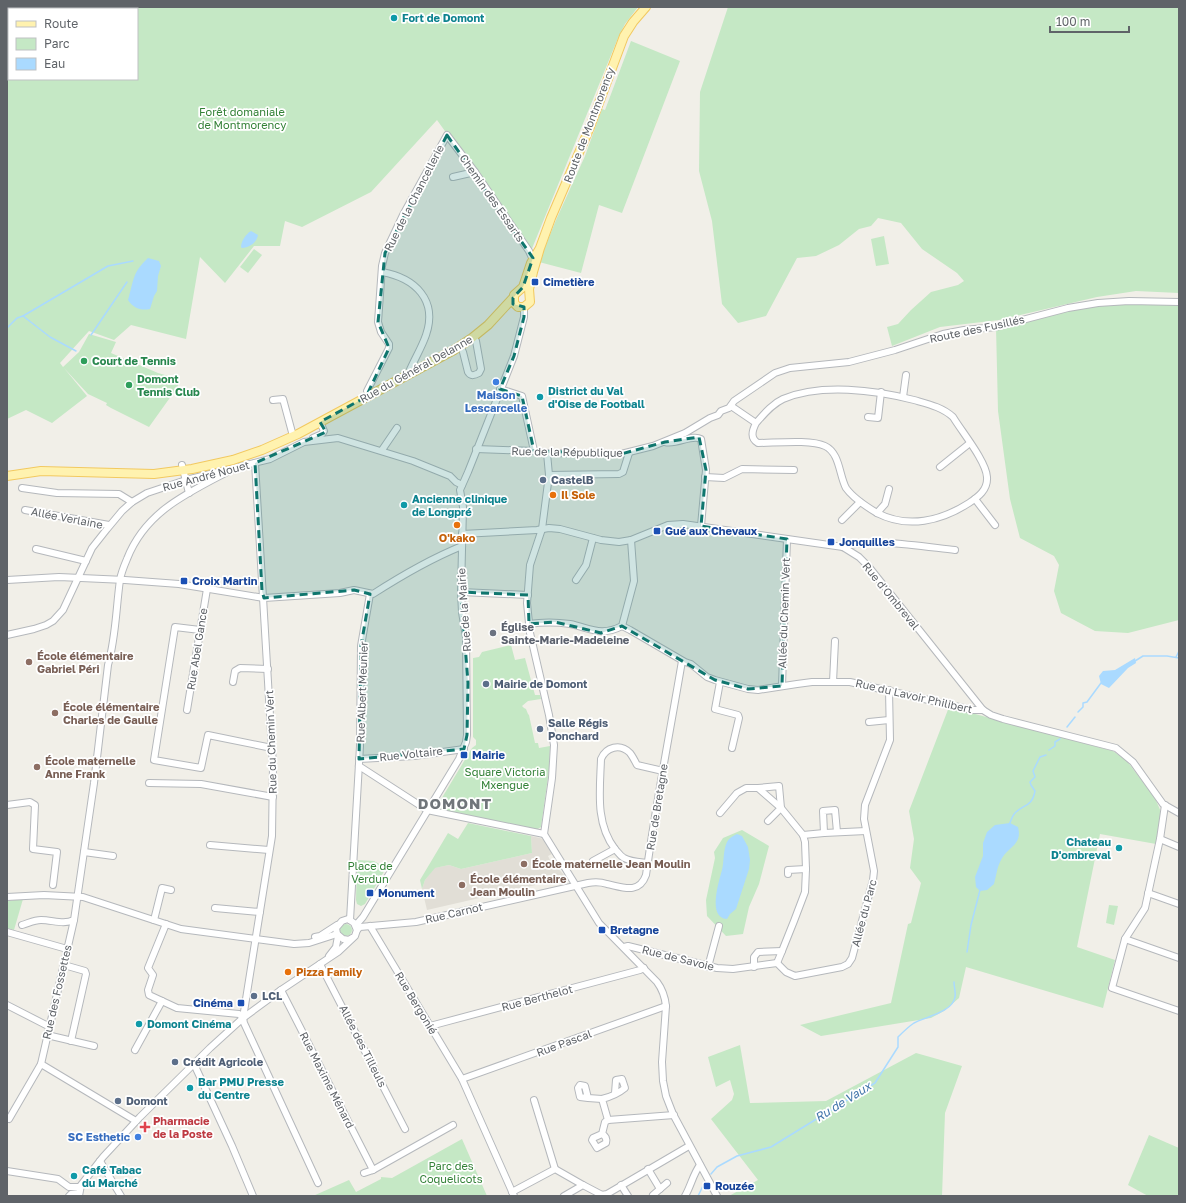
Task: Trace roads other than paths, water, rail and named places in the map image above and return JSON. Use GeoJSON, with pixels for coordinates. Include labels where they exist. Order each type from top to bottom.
{"type":"FeatureCollection","features":[{"type":"Feature","properties":{"kind":"main road","name":"Route de Montmorency"},"geometry":{"type":"LineString","coordinates":[[518,301],[551,218],[590,127],[624,36],[633,22],[646,7]]}},
{"type":"Feature","properties":{"kind":"main road","name":"Route de Montmorency"},"geometry":{"type":"LineString","coordinates":[[530,295],[530,284],[534,261]]}},
{"type":"Feature","properties":{"kind":"main road"},"geometry":{"type":"LineString","coordinates":[[525,291],[530,295],[530,302],[518,301],[525,291]]}},
{"type":"Feature","properties":{"kind":"main road","name":"Rue du Général Delanne"},"geometry":{"type":"LineString","coordinates":[[86,473],[119,473],[183,468],[281,442],[460,346],[488,325],[505,308],[518,301]]}},
{"type":"Feature","properties":{"kind":"main road"},"geometry":{"type":"LineString","coordinates":[[7,476],[41,471],[86,473]]}},
{"type":"Feature","properties":{"kind":"main road"},"geometry":{"type":"LineString","coordinates":[[7,482],[50,474],[86,473]]}},
{"type":"Feature","properties":{"kind":"street","name":"Chemin des Essarts"},"geometry":{"type":"LineString","coordinates":[[447,135],[475,172],[534,261]]}},
{"type":"Feature","properties":{"kind":"street","name":"Rue de la Chancellerie"},"geometry":{"type":"LineString","coordinates":[[369,396],[367,391],[389,348],[389,344],[381,332],[378,322],[385,253],[447,135]]}},
{"type":"Feature","properties":{"kind":"street"},"geometry":{"type":"LineString","coordinates":[[453,176],[475,172]]}},
{"type":"Feature","properties":{"kind":"street"},"geometry":{"type":"LineString","coordinates":[[382,272],[400,278],[416,286],[426,301],[429,310],[429,323],[426,336],[409,372],[410,374]]}},
{"type":"Feature","properties":{"kind":"street","name":"Rue de la Mairie"},"geometry":{"type":"LineString","coordinates":[[464,749],[467,735],[468,683],[466,637],[462,612],[461,592],[463,507],[460,490],[514,356],[524,317],[518,301]]}},
{"type":"Feature","properties":{"kind":"street","name":"Route des Fusillés"},"geometry":{"type":"LineString","coordinates":[[802,366],[856,361],[943,334],[964,330],[996,327],[1068,308],[1098,303],[1129,301],[1179,302]]}},
{"type":"Feature","properties":{"kind":"street"},"geometry":{"type":"LineString","coordinates":[[460,346],[470,375],[472,376],[480,373],[481,369],[478,348],[473,337]]}},
{"type":"Feature","properties":{"kind":"street","name":"Rue de la République"},"geometry":{"type":"LineString","coordinates":[[476,449],[534,451],[547,453],[629,453],[665,442],[685,432],[731,406],[734,401],[776,373],[802,366]]}},
{"type":"Feature","properties":{"kind":"street"},"geometry":{"type":"LineString","coordinates":[[903,397],[906,375]]}},
{"type":"Feature","properties":{"kind":"street"},"geometry":{"type":"LineString","coordinates":[[500,389],[522,396],[534,451]]}},
{"type":"Feature","properties":{"kind":"street"},"geometry":{"type":"LineString","coordinates":[[833,390],[854,390],[881,392],[903,397],[938,407],[948,412],[970,443],[985,468],[987,476],[987,484],[985,488],[975,499],[955,512],[931,521],[918,522],[891,519],[877,513],[860,502],[848,490],[842,481],[834,455],[830,449],[818,444],[758,443],[752,436],[752,431],[756,423],[767,410],[782,400],[795,395],[833,390]]}},
{"type":"Feature","properties":{"kind":"street"},"geometry":{"type":"LineString","coordinates":[[868,417],[878,418],[881,392]]}},
{"type":"Feature","properties":{"kind":"street"},"geometry":{"type":"LineString","coordinates":[[273,400],[283,399],[293,436]]}},
{"type":"Feature","properties":{"kind":"street"},"geometry":{"type":"LineString","coordinates":[[731,406],[756,423]]}},
{"type":"Feature","properties":{"kind":"street"},"geometry":{"type":"LineString","coordinates":[[304,442],[322,434],[324,431],[320,422]]}},
{"type":"Feature","properties":{"kind":"street"},"geometry":{"type":"LineString","coordinates":[[382,450],[397,428]]}},
{"type":"Feature","properties":{"kind":"street"},"geometry":{"type":"LineString","coordinates":[[665,442],[674,443],[699,437],[702,442],[705,477],[701,526]]}},
{"type":"Feature","properties":{"kind":"street","name":"Rue André Nouet"},"geometry":{"type":"LineString","coordinates":[[7,635],[34,629],[46,625],[53,620],[63,610],[92,548],[109,525],[132,502],[147,494],[186,480],[270,459],[304,442],[338,438],[382,450],[417,462],[450,476],[456,482],[462,484]]}},
{"type":"Feature","properties":{"kind":"street"},"geometry":{"type":"LineString","coordinates":[[940,467],[970,443]]}},
{"type":"Feature","properties":{"kind":"street"},"geometry":{"type":"LineString","coordinates":[[547,453],[549,475],[542,529],[530,565],[527,611],[532,646],[549,715],[554,745],[552,778],[544,834],[599,923],[662,988],[666,999],[662,1072],[666,1096],[689,1146],[717,1196]]}},
{"type":"Feature","properties":{"kind":"street"},"geometry":{"type":"LineString","coordinates":[[549,475],[619,474],[623,472],[629,453]]}},
{"type":"Feature","properties":{"kind":"street","name":"Rue du Chemin Vert"},"geometry":{"type":"LineString","coordinates":[[243,1018],[272,836],[273,797],[268,669],[255,463]]}},
{"type":"Feature","properties":{"kind":"street"},"geometry":{"type":"LineString","coordinates":[[183,468],[189,493]]}},
{"type":"Feature","properties":{"kind":"street","name":"Rue des Fossettes"},"geometry":{"type":"LineString","coordinates":[[7,1118],[9,1118],[41,1064],[48,1026],[74,920],[99,742],[108,664],[113,642],[120,579],[129,553],[146,527],[157,515],[175,500],[233,469]]}},
{"type":"Feature","properties":{"kind":"street"},"geometry":{"type":"LineString","coordinates":[[705,477],[724,478],[742,469],[794,470]]}},
{"type":"Feature","properties":{"kind":"street"},"geometry":{"type":"LineString","coordinates":[[22,488],[57,493],[119,494],[132,502]]}},
{"type":"Feature","properties":{"kind":"street"},"geometry":{"type":"LineString","coordinates":[[877,513],[885,504],[889,489]]}},
{"type":"Feature","properties":{"kind":"street"},"geometry":{"type":"LineString","coordinates":[[975,499],[996,525]]}},
{"type":"Feature","properties":{"kind":"street"},"geometry":{"type":"LineString","coordinates":[[842,520],[860,502]]}},
{"type":"Feature","properties":{"kind":"street","name":"Allée Verlaine"},"geometry":{"type":"LineString","coordinates":[[25,510],[109,525]]}},
{"type":"Feature","properties":{"kind":"street","name":"Rue d'Ombreval"},"geometry":{"type":"LineString","coordinates":[[462,534],[549,528],[560,529],[593,538],[620,542],[631,540],[668,525],[683,524],[843,547],[859,557],[869,567],[983,710],[991,715],[1003,719],[1116,748],[1133,762],[1165,805],[1179,813]]}},
{"type":"Feature","properties":{"kind":"street"},"geometry":{"type":"LineString","coordinates":[[576,580],[586,565],[593,538]]}},
{"type":"Feature","properties":{"kind":"street","name":"Allée du Chemin Vert"},"geometry":{"type":"LineString","coordinates":[[782,686],[787,539]]}},
{"type":"Feature","properties":{"kind":"street"},"geometry":{"type":"LineString","coordinates":[[528,624],[555,622],[570,624],[601,632],[616,629],[622,626],[634,581],[631,540]]}},
{"type":"Feature","properties":{"kind":"street"},"geometry":{"type":"LineString","coordinates":[[843,547],[850,544],[866,542],[955,550]]}},
{"type":"Feature","properties":{"kind":"street"},"geometry":{"type":"LineString","coordinates":[[7,580],[78,578],[120,579],[178,584],[264,598],[340,593],[354,590],[373,594],[425,563],[462,546]]}},
{"type":"Feature","properties":{"kind":"street"},"geometry":{"type":"LineString","coordinates":[[36,549],[86,561]]}},
{"type":"Feature","properties":{"kind":"street","name":"Rue Abel Gance"},"geometry":{"type":"LineString","coordinates":[[187,710],[207,589]]}},
{"type":"Feature","properties":{"kind":"street"},"geometry":{"type":"LineString","coordinates":[[461,592],[528,595]]}},
{"type":"Feature","properties":{"kind":"street","name":"Rue Albert Meunier"},"geometry":{"type":"LineString","coordinates":[[350,920],[359,759],[361,646],[370,594]]}},
{"type":"Feature","properties":{"kind":"street","name":"Rue du Lavoir Philibert"},"geometry":{"type":"LineString","coordinates":[[622,626],[682,661],[691,664],[707,677],[743,688],[758,690],[804,683],[855,682],[972,710],[983,710]]}},
{"type":"Feature","properties":{"kind":"street"},"geometry":{"type":"LineString","coordinates":[[200,630],[174,627],[154,760],[201,768],[208,735],[272,748]]}},
{"type":"Feature","properties":{"kind":"street"},"geometry":{"type":"LineString","coordinates":[[833,682],[835,641]]}},
{"type":"Feature","properties":{"kind":"street","name":"Rue de Bretagne"},"geometry":{"type":"LineString","coordinates":[[575,885],[588,882],[599,882],[630,889],[636,887],[645,880],[682,661]]}},
{"type":"Feature","properties":{"kind":"street"},"geometry":{"type":"LineString","coordinates":[[233,682],[235,671],[240,668],[259,670],[268,669]]}},
{"type":"Feature","properties":{"kind":"street"},"geometry":{"type":"LineString","coordinates":[[720,682],[715,709],[738,715],[739,718],[732,748]]}},
{"type":"Feature","properties":{"kind":"street","name":"Allée du Parc"},"geometry":{"type":"LineString","coordinates":[[777,963],[786,972],[795,976],[842,967],[848,964],[852,958],[873,880],[874,871],[864,819],[865,805],[890,740],[889,690]]}},
{"type":"Feature","properties":{"kind":"street"},"geometry":{"type":"LineString","coordinates":[[869,722],[889,720]]}},
{"type":"Feature","properties":{"kind":"street"},"geometry":{"type":"LineString","coordinates":[[648,863],[629,861],[622,857],[606,835],[600,811],[601,759],[606,750],[618,747],[625,749],[630,753],[637,764],[663,771]]}},
{"type":"Feature","properties":{"kind":"street"},"geometry":{"type":"LineString","coordinates":[[80,1192],[83,1181],[136,1121],[243,1018],[281,990],[338,952],[352,938],[356,933],[356,928],[464,749]]}},
{"type":"Feature","properties":{"kind":"street","name":"Rue Voltaire"},"geometry":{"type":"LineString","coordinates":[[359,759],[414,756],[464,749]]}},
{"type":"Feature","properties":{"kind":"street"},"geometry":{"type":"LineString","coordinates":[[358,766],[427,810],[544,834]]}},
{"type":"Feature","properties":{"kind":"street"},"geometry":{"type":"LineString","coordinates":[[149,784],[201,784],[273,797]]}},
{"type":"Feature","properties":{"kind":"street"},"geometry":{"type":"LineString","coordinates":[[720,813],[741,790],[746,788],[780,786],[781,808],[768,821]]}},
{"type":"Feature","properties":{"kind":"street"},"geometry":{"type":"LineString","coordinates":[[758,788],[781,808],[803,835],[805,842],[806,869],[803,898],[782,951],[777,963],[754,967],[754,957],[758,952],[782,951]]}},
{"type":"Feature","properties":{"kind":"street"},"geometry":{"type":"LineString","coordinates":[[7,805],[30,802],[35,805],[32,848],[57,852],[53,885]]}},
{"type":"Feature","properties":{"kind":"street"},"geometry":{"type":"LineString","coordinates":[[1165,805],[1160,839],[1144,908],[1125,940],[1112,988],[1179,1011]]}},
{"type":"Feature","properties":{"kind":"street"},"geometry":{"type":"LineString","coordinates":[[824,833],[823,811],[835,810],[837,832]]}},
{"type":"Feature","properties":{"kind":"street"},"geometry":{"type":"LineString","coordinates":[[803,835],[866,831]]}},
{"type":"Feature","properties":{"kind":"street"},"geometry":{"type":"LineString","coordinates":[[1160,839],[1179,847]]}},
{"type":"Feature","properties":{"kind":"street"},"geometry":{"type":"LineString","coordinates":[[210,845],[270,850]]}},
{"type":"Feature","properties":{"kind":"street"},"geometry":{"type":"LineString","coordinates":[[592,861],[615,849]]}},
{"type":"Feature","properties":{"kind":"street"},"geometry":{"type":"LineString","coordinates":[[84,852],[113,856]]}},
{"type":"Feature","properties":{"kind":"street"},"geometry":{"type":"LineString","coordinates":[[788,874],[788,870],[806,869]]}},
{"type":"Feature","properties":{"kind":"street","name":"Rue Carnot"},"geometry":{"type":"LineString","coordinates":[[356,928],[416,922],[575,885]]}},
{"type":"Feature","properties":{"kind":"street"},"geometry":{"type":"LineString","coordinates":[[154,920],[162,888],[171,890]]}},
{"type":"Feature","properties":{"kind":"street"},"geometry":{"type":"LineString","coordinates":[[1148,893],[1179,904]]}},
{"type":"Feature","properties":{"kind":"street"},"geometry":{"type":"LineString","coordinates":[[7,897],[44,895],[78,897],[94,900],[181,929],[288,943],[309,943],[338,935],[346,940],[352,938]]}},
{"type":"Feature","properties":{"kind":"street"},"geometry":{"type":"LineString","coordinates":[[215,908],[260,912]]}},
{"type":"Feature","properties":{"kind":"street"},"geometry":{"type":"LineString","coordinates":[[22,925],[35,920],[65,923],[74,920]]}},
{"type":"Feature","properties":{"kind":"street"},"geometry":{"type":"LineString","coordinates":[[288,943],[320,936],[342,921],[350,920],[356,928]]}},
{"type":"Feature","properties":{"kind":"street"},"geometry":{"type":"LineString","coordinates":[[166,924],[148,968],[153,975],[148,993],[177,1008],[239,1014],[243,1018],[318,1183]]}},
{"type":"Feature","properties":{"kind":"street"},"geometry":{"type":"LineString","coordinates":[[322,962],[336,947],[338,935],[336,928],[338,925]]}},
{"type":"Feature","properties":{"kind":"street","name":"Rue Bergonié"},"geometry":{"type":"LineString","coordinates":[[370,926],[462,1080],[513,1194]]}},
{"type":"Feature","properties":{"kind":"street"},"geometry":{"type":"LineString","coordinates":[[708,967],[719,926]]}},
{"type":"Feature","properties":{"kind":"street"},"geometry":{"type":"LineString","coordinates":[[7,932],[67,949]]}},
{"type":"Feature","properties":{"kind":"street"},"geometry":{"type":"LineString","coordinates":[[1125,940],[1179,958]]}},
{"type":"Feature","properties":{"kind":"street","name":"Rue de Savoie"},"geometry":{"type":"LineString","coordinates":[[624,948],[628,946],[708,967],[733,969],[754,967]]}},
{"type":"Feature","properties":{"kind":"street","name":"Allée des Tilleuls"},"geometry":{"type":"LineString","coordinates":[[322,962],[405,1129]]}},
{"type":"Feature","properties":{"kind":"street"},"geometry":{"type":"LineString","coordinates":[[64,965],[84,970],[86,974],[71,1041]]}},
{"type":"Feature","properties":{"kind":"street","name":"Rue Berthelot"},"geometry":{"type":"LineString","coordinates":[[430,1026],[644,968]]}},
{"type":"Feature","properties":{"kind":"street","name":"Rue Maxime Ménard"},"geometry":{"type":"LineString","coordinates":[[281,990],[373,1170]]}},
{"type":"Feature","properties":{"kind":"street"},"geometry":{"type":"LineString","coordinates":[[135,1050],[162,1001]]}},
{"type":"Feature","properties":{"kind":"street"},"geometry":{"type":"LineString","coordinates":[[7,1005],[48,1026]]}},
{"type":"Feature","properties":{"kind":"street","name":"Rue Pascal"},"geometry":{"type":"LineString","coordinates":[[462,1080],[666,1006]]}},
{"type":"Feature","properties":{"kind":"street"},"geometry":{"type":"LineString","coordinates":[[47,1035],[94,1046]]}},
{"type":"Feature","properties":{"kind":"street"},"geometry":{"type":"LineString","coordinates":[[41,1064],[136,1121]]}},
{"type":"Feature","properties":{"kind":"street"},"geometry":{"type":"LineString","coordinates":[[194,1064],[232,1146],[253,1196]]}},
{"type":"Feature","properties":{"kind":"street"},"geometry":{"type":"LineString","coordinates":[[588,1098],[602,1099],[615,1093]]}},
{"type":"Feature","properties":{"kind":"street"},"geometry":{"type":"LineString","coordinates":[[602,1099],[608,1120]]}},
{"type":"Feature","properties":{"kind":"street"},"geometry":{"type":"LineString","coordinates":[[534,1100],[555,1169],[604,1195],[689,1146]]}},
{"type":"Feature","properties":{"kind":"street"},"geometry":{"type":"LineString","coordinates":[[602,1134],[605,1122],[608,1120],[674,1115]]}},
{"type":"Feature","properties":{"kind":"street"},"geometry":{"type":"LineString","coordinates":[[364,1173],[373,1170],[453,1125]]}},
{"type":"Feature","properties":{"kind":"street"},"geometry":{"type":"LineString","coordinates":[[100,1160],[122,1196]]}},
{"type":"Feature","properties":{"kind":"street"},"geometry":{"type":"LineString","coordinates":[[685,1196],[693,1181],[696,1169],[700,1165]]}},
{"type":"Feature","properties":{"kind":"street"},"geometry":{"type":"LineString","coordinates":[[513,1194],[555,1169]]}},
{"type":"Feature","properties":{"kind":"street"},"geometry":{"type":"LineString","coordinates":[[648,1169],[660,1189]]}},
{"type":"Feature","properties":{"kind":"street"},"geometry":{"type":"LineString","coordinates":[[7,1171],[58,1179],[69,1187],[80,1192]]}},
{"type":"Feature","properties":{"kind":"street"},"geometry":{"type":"LineString","coordinates":[[653,1195],[666,1183]]}},
{"type":"Feature","properties":{"kind":"street"},"geometry":{"type":"LineString","coordinates":[[564,1196],[583,1185]]}},
{"type":"Feature","properties":{"kind":"street"},"geometry":{"type":"LineString","coordinates":[[621,1185],[628,1196]]}},
{"type":"Feature","properties":{"kind":"street"},"geometry":{"type":"LineString","coordinates":[[69,1196],[80,1192]]}},
{"type":"Feature","properties":{"kind":"water"},"geometry":{"type":"Polygon","coordinates":[[[251,231],[258,235],[255,242],[242,248],[241,245],[243,240],[251,231]]]}},
{"type":"Feature","properties":{"kind":"water"},"geometry":{"type":"Polygon","coordinates":[[[148,258],[159,261],[161,266],[158,276],[157,291],[150,309],[143,310],[135,307],[128,300],[136,273],[148,258]]]}},
{"type":"Feature","properties":{"kind":"water"},"geometry":{"type":"Polygon","coordinates":[[[1135,658],[1136,663],[1128,668],[1109,688],[1101,684],[1099,676],[1103,671],[1115,670],[1135,658]]]}},
{"type":"Feature","properties":{"kind":"water"},"geometry":{"type":"Polygon","coordinates":[[[1010,823],[1018,827],[1018,838],[1014,846],[1006,852],[1000,862],[994,884],[987,890],[980,891],[976,887],[975,877],[983,856],[983,843],[987,832],[995,825],[1010,823]]]}},
{"type":"Feature","properties":{"kind":"water"},"geometry":{"type":"Polygon","coordinates":[[[737,834],[742,836],[748,847],[750,860],[749,869],[736,909],[727,919],[721,917],[717,912],[716,898],[726,845],[729,839],[737,834]]]}},
{"type":"Feature","properties":{"kind":"waterway"},"geometry":{"type":"LineString","coordinates":[[23,316],[108,266],[133,261]]}},
{"type":"Feature","properties":{"kind":"waterway"},"geometry":{"type":"LineString","coordinates":[[91,335],[127,282]]}},
{"type":"Feature","properties":{"kind":"waterway"},"geometry":{"type":"LineString","coordinates":[[7,328],[17,318],[23,316],[50,337],[76,351]]}},
{"type":"Feature","properties":{"kind":"waterway","name":"Ru de Vaux"},"geometry":{"type":"LineString","coordinates":[[1176,657],[1179,651]]}},
{"type":"Feature","properties":{"kind":"waterway","name":"Ru de Vaux"},"geometry":{"type":"LineString","coordinates":[[1135,661],[1143,656],[1167,656],[1179,658]]}},
{"type":"Feature","properties":{"kind":"waterway","name":"Ru de Vaux"},"geometry":{"type":"LineString","coordinates":[[1078,712],[1083,707],[1083,703],[1087,702],[1101,683]]}},
{"type":"Feature","properties":{"kind":"waterway","name":"Ru de Vaux"},"geometry":{"type":"LineString","coordinates":[[1067,727],[1075,717]]}},
{"type":"Feature","properties":{"kind":"waterway","name":"Ru de Vaux"},"geometry":{"type":"LineString","coordinates":[[1049,750],[1055,746],[1055,742],[1060,739]]}},
{"type":"Feature","properties":{"kind":"waterway","name":"Ru de Vaux"},"geometry":{"type":"LineString","coordinates":[[1009,825],[1015,813],[1032,800],[1035,791],[1030,782],[1035,777],[1033,771],[1040,757],[1046,755]]}},
{"type":"Feature","properties":{"kind":"waterway","name":"Ru de Vaux"},"geometry":{"type":"LineString","coordinates":[[967,952],[971,925],[980,890]]}},
{"type":"Feature","properties":{"kind":"waterway","name":"Ru de Vaux"},"geometry":{"type":"LineString","coordinates":[[711,1174],[717,1167],[737,1156],[771,1147],[875,1083],[898,1047],[898,1037],[914,1023],[944,1010],[953,1002],[955,995],[954,982]]}},
{"type":"Feature","properties":{"kind":"waterway","name":"Ru de Vaux"},"geometry":{"type":"LineString","coordinates":[[698,1196],[703,1186]]}},
{"type":"Feature","properties":{"kind":"place","name":"Fort de Domont"},"geometry":{"type":"Point","coordinates":[394,18]}},
{"type":"Feature","properties":{"kind":"place","name":"Cimetière"},"geometry":{"type":"Point","coordinates":[535,282]}},
{"type":"Feature","properties":{"kind":"place","name":"Court de Tennis"},"geometry":{"type":"Point","coordinates":[84,361]}},
{"type":"Feature","properties":{"kind":"place","name":"Maison Lescarcelle"},"geometry":{"type":"Point","coordinates":[496,382]}},
{"type":"Feature","properties":{"kind":"place","name":"Domont Tennis Club"},"geometry":{"type":"Point","coordinates":[129,385]}},
{"type":"Feature","properties":{"kind":"place","name":"District du Val d'Oise de Football"},"geometry":{"type":"Point","coordinates":[540,397]}},
{"type":"Feature","properties":{"kind":"place","name":"CastelB"},"geometry":{"type":"Point","coordinates":[543,480]}},
{"type":"Feature","properties":{"kind":"place","name":"Il Sole"},"geometry":{"type":"Point","coordinates":[553,495]}},
{"type":"Feature","properties":{"kind":"place","name":"Ancienne clinique de Longpré"},"geometry":{"type":"Point","coordinates":[404,505]}},
{"type":"Feature","properties":{"kind":"place","name":"O'kako"},"geometry":{"type":"Point","coordinates":[457,525]}},
{"type":"Feature","properties":{"kind":"place","name":"Gué aux Chevaux"},"geometry":{"type":"Point","coordinates":[657,531]}},
{"type":"Feature","properties":{"kind":"place","name":"Jonquilles"},"geometry":{"type":"Point","coordinates":[831,542]}},
{"type":"Feature","properties":{"kind":"place","name":"Croix Martin"},"geometry":{"type":"Point","coordinates":[184,581]}},
{"type":"Feature","properties":{"kind":"place","name":"Église Sainte-Marie-Madeleine"},"geometry":{"type":"Point","coordinates":[493,633]}},
{"type":"Feature","properties":{"kind":"place","name":"École élémentaire Gabriel Péri"},"geometry":{"type":"Point","coordinates":[29,662]}},
{"type":"Feature","properties":{"kind":"place","name":"Mairie de Domont"},"geometry":{"type":"Point","coordinates":[486,684]}},
{"type":"Feature","properties":{"kind":"place","name":"École élémentaire Charles de Gaulle"},"geometry":{"type":"Point","coordinates":[55,713]}},
{"type":"Feature","properties":{"kind":"place","name":"Salle Régis Ponchard"},"geometry":{"type":"Point","coordinates":[540,729]}},
{"type":"Feature","properties":{"kind":"place","name":"Mairie"},"geometry":{"type":"Point","coordinates":[464,755]}},
{"type":"Feature","properties":{"kind":"place","name":"École maternelle Anne Frank"},"geometry":{"type":"Point","coordinates":[37,767]}},
{"type":"Feature","properties":{"kind":"place","name":"Chateau D'ombreval"},"geometry":{"type":"Point","coordinates":[1119,848]}},
{"type":"Feature","properties":{"kind":"place","name":"École maternelle Jean Moulin"},"geometry":{"type":"Point","coordinates":[524,864]}},
{"type":"Feature","properties":{"kind":"place","name":"École élémentaire Jean Moulin"},"geometry":{"type":"Point","coordinates":[462,885]}},
{"type":"Feature","properties":{"kind":"place","name":"Monument"},"geometry":{"type":"Point","coordinates":[370,893]}},
{"type":"Feature","properties":{"kind":"place","name":"Bretagne"},"geometry":{"type":"Point","coordinates":[602,930]}},
{"type":"Feature","properties":{"kind":"place","name":"Pizza Family"},"geometry":{"type":"Point","coordinates":[288,972]}},
{"type":"Feature","properties":{"kind":"place","name":"LCL"},"geometry":{"type":"Point","coordinates":[254,996]}},
{"type":"Feature","properties":{"kind":"place","name":"Cinéma"},"geometry":{"type":"Point","coordinates":[241,1003]}},
{"type":"Feature","properties":{"kind":"place","name":"Domont Cinéma"},"geometry":{"type":"Point","coordinates":[139,1024]}},
{"type":"Feature","properties":{"kind":"place","name":"Crédit Agricole"},"geometry":{"type":"Point","coordinates":[175,1062]}},
{"type":"Feature","properties":{"kind":"place","name":"Bar PMU Presse du Centre"},"geometry":{"type":"Point","coordinates":[190,1088]}},
{"type":"Feature","properties":{"kind":"place","name":"Domont"},"geometry":{"type":"Point","coordinates":[118,1101]}},
{"type":"Feature","properties":{"kind":"place","name":"Pharmacie de la Poste"},"geometry":{"type":"Point","coordinates":[145,1127]}},
{"type":"Feature","properties":{"kind":"place","name":"SC Esthetic"},"geometry":{"type":"Point","coordinates":[138,1137]}},
{"type":"Feature","properties":{"kind":"place","name":"Café Tabac du Marché"},"geometry":{"type":"Point","coordinates":[74,1176]}},
{"type":"Feature","properties":{"kind":"place","name":"Rouzée"},"geometry":{"type":"Point","coordinates":[707,1186]}},
{"type":"Feature","properties":{"kind":"district","name":"DOMONT"},"geometry":{"type":"Point","coordinates":[455,804]}},
{"type":"Feature","properties":{"kind":"park label","name":"Forêt domaniale de Montmorency"},"geometry":{"type":"Point","coordinates":[242,118]}},
{"type":"Feature","properties":{"kind":"park label","name":"Square Victoria Mxengue"},"geometry":{"type":"Point","coordinates":[505,778]}},
{"type":"Feature","properties":{"kind":"park label","name":"Place de Verdun"},"geometry":{"type":"Point","coordinates":[370,872]}},
{"type":"Feature","properties":{"kind":"park label","name":"Parc des Coquelicots"},"geometry":{"type":"Point","coordinates":[451,1172]}}]}
